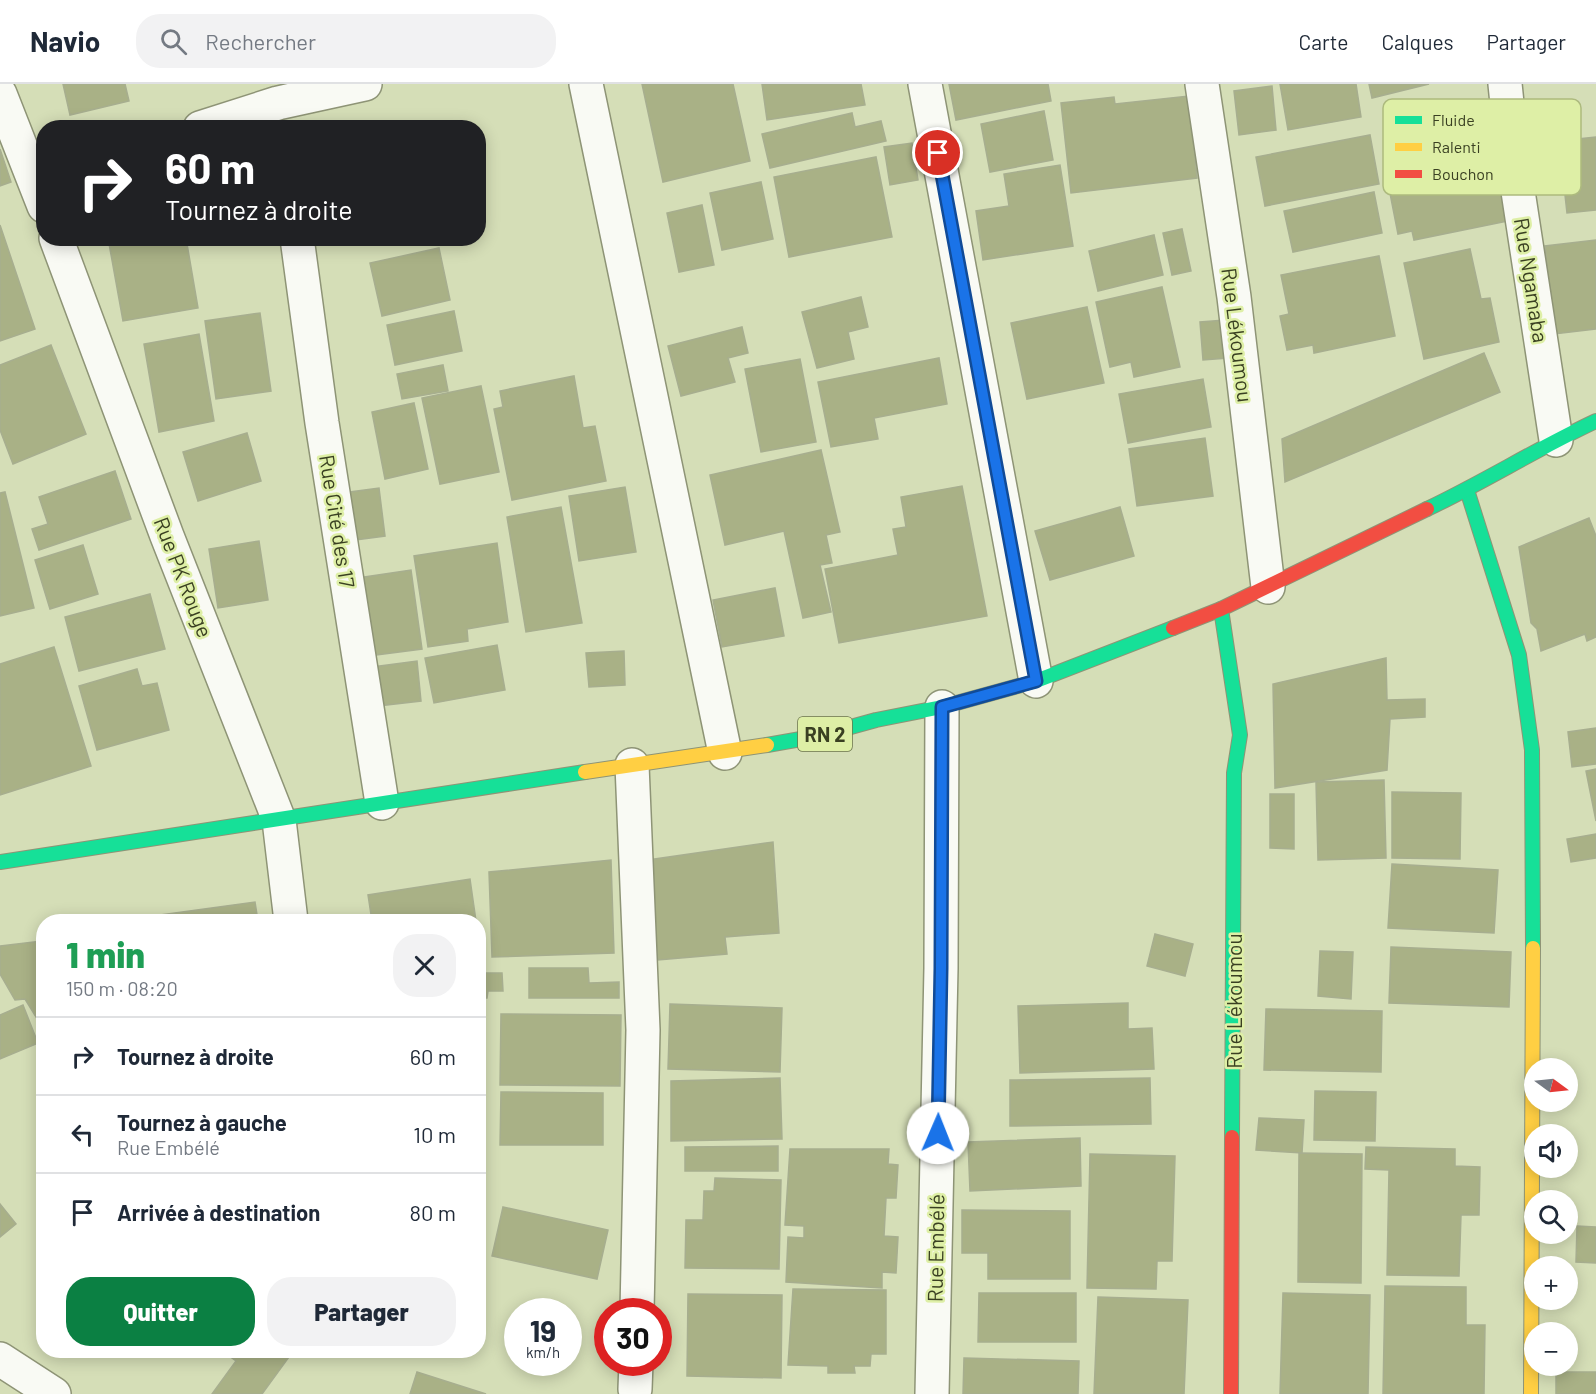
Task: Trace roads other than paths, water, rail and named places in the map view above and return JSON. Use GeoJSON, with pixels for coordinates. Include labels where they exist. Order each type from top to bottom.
{"type":"FeatureCollection","features":[{"type":"Feature","properties":{"kind":"main road","name":"RN 2"},"geometry":{"type":"LineString","coordinates":[[0,862],[632,765],[725,753],[818,736],[876,720],[942,707],[1036,681],[1221,609],[1467,490],[1556,440],[1596,422]]}},
{"type":"Feature","properties":{"kind":"main road"},"geometry":{"type":"LineString","coordinates":[[1467,490],[1519,656],[1532,750],[1531,1394]]}},
{"type":"Feature","properties":{"kind":"main road","name":"Rue Lékoumou"},"geometry":{"type":"LineString","coordinates":[[1221,609],[1240,735],[1234,773],[1231,1394]]}},
{"type":"Feature","properties":{"kind":"street"},"geometry":{"type":"LineString","coordinates":[[227,120],[365,84]]}},
{"type":"Feature","properties":{"kind":"street"},"geometry":{"type":"LineString","coordinates":[[586,84],[725,753]]}},
{"type":"Feature","properties":{"kind":"street"},"geometry":{"type":"LineString","coordinates":[[925,84],[1036,681]]}},
{"type":"Feature","properties":{"kind":"street","name":"Rue Lékoumou"},"geometry":{"type":"LineString","coordinates":[[1202,84],[1234,297],[1268,586]]}},
{"type":"Feature","properties":{"kind":"street","name":"Rue Ngamaba"},"geometry":{"type":"LineString","coordinates":[[1505,84],[1507,99]]}},
{"type":"Feature","properties":{"kind":"street"},"geometry":{"type":"LineString","coordinates":[[0,94],[36,181]]}},
{"type":"Feature","properties":{"kind":"street","name":"Rue Ngamaba"},"geometry":{"type":"LineString","coordinates":[[1519,195],[1556,440]]}},
{"type":"Feature","properties":{"kind":"street","name":"Rue PK Rouge"},"geometry":{"type":"LineString","coordinates":[[59,246],[172,547],[279,820],[290,914]]}},
{"type":"Feature","properties":{"kind":"street","name":"Rue Cité des 17"},"geometry":{"type":"LineString","coordinates":[[298,246],[322,423],[382,803]]}},
{"type":"Feature","properties":{"kind":"street","name":"Rue Embélé"},"geometry":{"type":"LineString","coordinates":[[932,1394],[941,968],[942,707]]}},
{"type":"Feature","properties":{"kind":"street"},"geometry":{"type":"LineString","coordinates":[[632,765],[644,1030],[637,1298]]}},
{"type":"Feature","properties":{"kind":"street"},"geometry":{"type":"LineString","coordinates":[[0,1359],[54,1394]]}}]}
